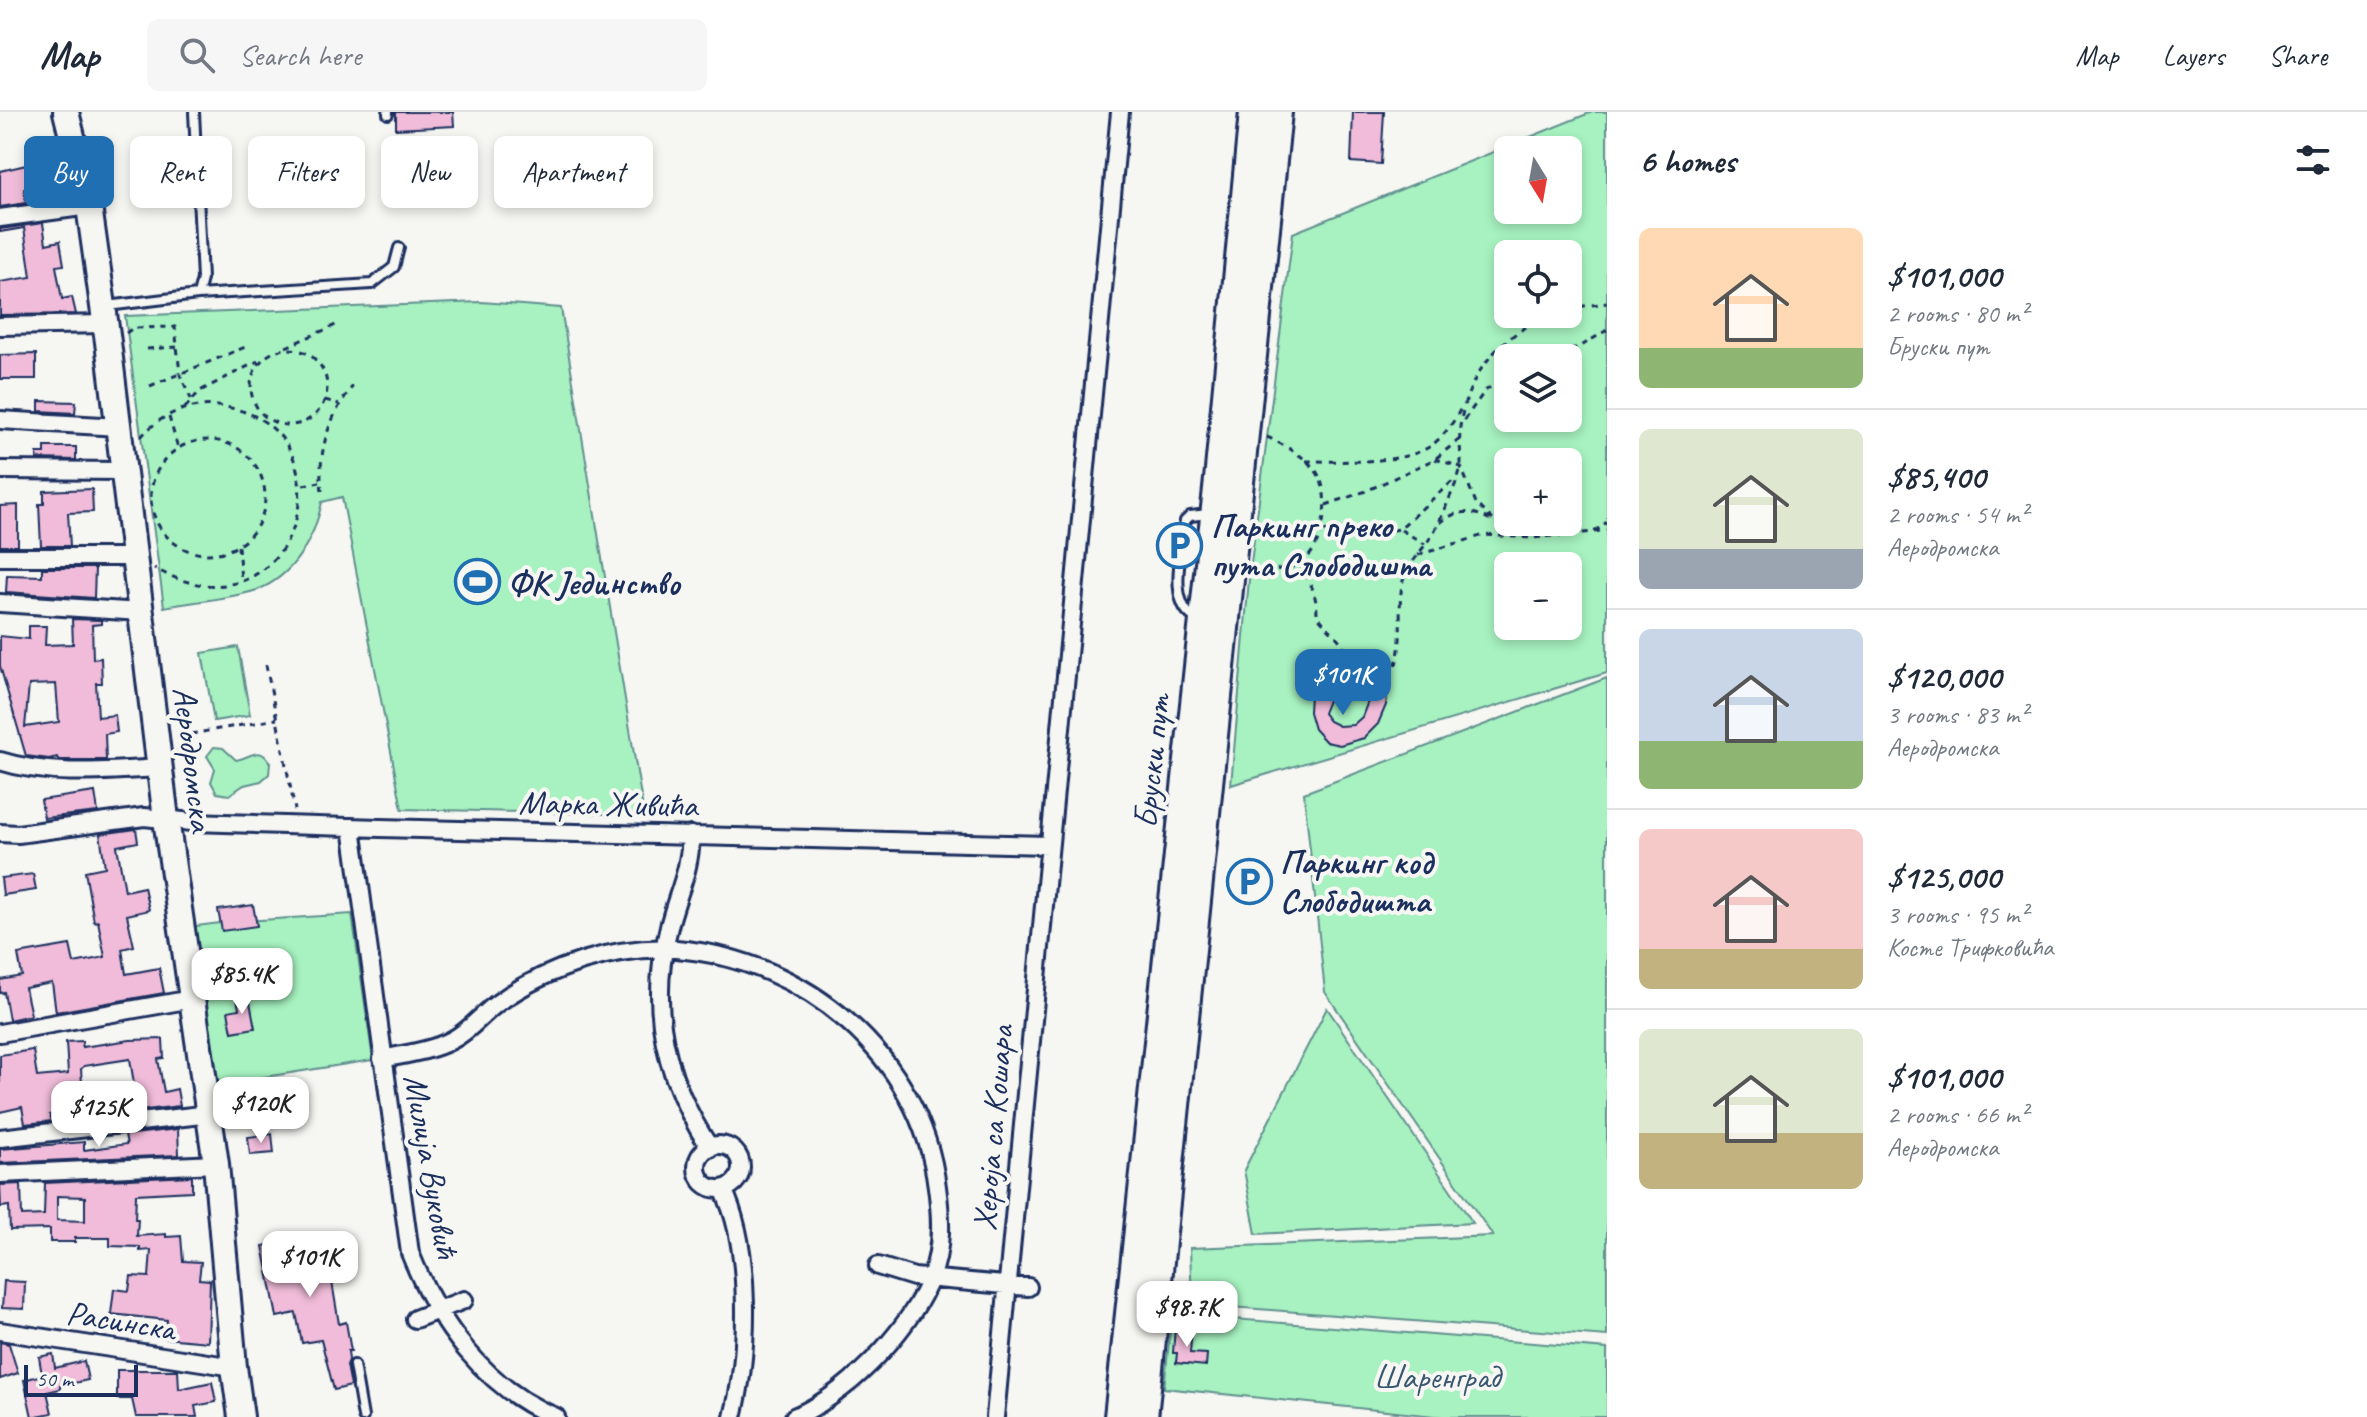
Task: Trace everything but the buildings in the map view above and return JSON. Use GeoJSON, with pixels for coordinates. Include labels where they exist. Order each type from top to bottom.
{"type":"FeatureCollection","features":[{"type":"Feature","properties":{"kind":"main road","name":"Бруски пут"},"geometry":{"type":"LineString","coordinates":[[1144,1417],[1226,514],[1253,112]]}},
{"type":"Feature","properties":{"kind":"main road","name":"Бруски пут"},"geometry":{"type":"LineString","coordinates":[[1118,1417],[1202,620],[1245,434],[1278,112]]}},
{"type":"Feature","properties":{"kind":"street","name":"Аеродромска"},"geometry":{"type":"LineString","coordinates":[[66,112],[72,136]]}},
{"type":"Feature","properties":{"kind":"street","name":"Хероја са Кошара"},"geometry":{"type":"LineString","coordinates":[[995,1417],[1120,112]]}},
{"type":"Feature","properties":{"kind":"street"},"geometry":{"type":"LineString","coordinates":[[0,218],[74,208]]}},
{"type":"Feature","properties":{"kind":"street","name":"Аеродромска"},"geometry":{"type":"LineString","coordinates":[[89,208],[127,435],[124,471],[144,563],[141,612],[166,819],[210,1114],[241,1417]]}},
{"type":"Feature","properties":{"kind":"street"},"geometry":{"type":"LineString","coordinates":[[0,326],[109,322]]}},
{"type":"Feature","properties":{"kind":"street"},"geometry":{"type":"LineString","coordinates":[[0,420],[127,435]]}},
{"type":"Feature","properties":{"kind":"street"},"geometry":{"type":"LineString","coordinates":[[0,470],[124,471]]}},
{"type":"Feature","properties":{"kind":"street"},"geometry":{"type":"LineString","coordinates":[[0,557],[144,563]]}},
{"type":"Feature","properties":{"kind":"street"},"geometry":{"type":"LineString","coordinates":[[0,603],[141,612]]}},
{"type":"Feature","properties":{"kind":"street"},"geometry":{"type":"LineString","coordinates":[[0,761],[41,770],[95,772],[160,768]]}},
{"type":"Feature","properties":{"kind":"street","name":"Марка Живића"},"geometry":{"type":"LineString","coordinates":[[0,833],[18,834],[144,817],[352,827],[1049,845]]}},
{"type":"Feature","properties":{"kind":"street","name":"Милија Вуковић"},"geometry":{"type":"LineString","coordinates":[[352,827],[410,1253],[439,1312],[462,1345],[485,1369],[526,1401],[556,1417]]}},
{"type":"Feature","properties":{"kind":"street"},"geometry":{"type":"LineString","coordinates":[[691,835],[684,886],[668,928],[664,949],[660,1009],[669,1067],[694,1123],[710,1148]]}},
{"type":"Feature","properties":{"kind":"street","name":"Милија Вуковић"},"geometry":{"type":"LineString","coordinates":[[382,1059],[433,1048],[455,1039],[498,1002],[531,982],[569,966],[611,955],[664,949],[737,960],[808,990],[854,1026],[886,1061],[913,1108],[927,1141],[940,1215],[938,1254],[931,1278],[898,1333],[874,1360],[840,1389],[794,1417]]}},
{"type":"Feature","properties":{"kind":"street"},"geometry":{"type":"LineString","coordinates":[[0,1033],[192,999]]}},
{"type":"Feature","properties":{"kind":"street"},"geometry":{"type":"LineString","coordinates":[[0,1138],[210,1114]]}},
{"type":"Feature","properties":{"kind":"street"},"geometry":{"type":"LineString","coordinates":[[724,1146],[731,1149],[740,1161],[740,1175],[730,1187],[723,1189],[709,1187],[699,1177],[698,1163],[704,1151],[724,1146]]}},
{"type":"Feature","properties":{"kind":"street"},"geometry":{"type":"LineString","coordinates":[[0,1174],[216,1164]]}},
{"type":"Feature","properties":{"kind":"street"},"geometry":{"type":"LineString","coordinates":[[723,1189],[730,1203],[741,1259],[744,1300],[743,1361],[733,1417]]}},
{"type":"Feature","properties":{"kind":"street"},"geometry":{"type":"LineString","coordinates":[[878,1266],[900,1274],[1028,1287]]}},
{"type":"Feature","properties":{"kind":"street"},"geometry":{"type":"LineString","coordinates":[[415,1319],[464,1300]]}},
{"type":"Feature","properties":{"kind":"street","name":"Расинска"},"geometry":{"type":"LineString","coordinates":[[0,1331],[234,1367]]}},
{"type":"Feature","properties":{"kind":"lane"},"geometry":{"type":"LineString","coordinates":[[194,112],[202,279],[198,295]]}},
{"type":"Feature","properties":{"kind":"lane"},"geometry":{"type":"LineString","coordinates":[[109,322],[198,295],[372,284],[394,267],[399,248]]}},
{"type":"Feature","properties":{"kind":"lane"},"geometry":{"type":"LineString","coordinates":[[354,1365],[363,1417]]}},
{"type":"Feature","properties":{"kind":"path"},"geometry":{"type":"LineString","coordinates":[[1582,306],[1607,303]]}},
{"type":"Feature","properties":{"kind":"path"},"geometry":{"type":"LineString","coordinates":[[109,322],[133,328],[175,327],[180,374],[191,399]]}},
{"type":"Feature","properties":{"kind":"path"},"geometry":{"type":"LineString","coordinates":[[185,408],[191,399],[213,384],[338,324]]}},
{"type":"Feature","properties":{"kind":"path"},"geometry":{"type":"LineString","coordinates":[[1306,461],[1401,457],[1430,446],[1454,422],[1483,364],[1502,342],[1522,328]]}},
{"type":"Feature","properties":{"kind":"path"},"geometry":{"type":"LineString","coordinates":[[1582,345],[1607,330]]}},
{"type":"Feature","properties":{"kind":"path"},"geometry":{"type":"LineString","coordinates":[[150,386],[248,346]]}},
{"type":"Feature","properties":{"kind":"path"},"geometry":{"type":"LineString","coordinates":[[147,349],[177,347]]}},
{"type":"Feature","properties":{"kind":"path"},"geometry":{"type":"LineString","coordinates":[[262,360],[254,370],[251,395],[256,407],[276,423],[301,423],[312,417],[325,400],[328,385],[319,362],[297,349],[281,350]]}},
{"type":"Feature","properties":{"kind":"path"},"geometry":{"type":"LineString","coordinates":[[1461,423],[1485,391],[1494,384]]}},
{"type":"Feature","properties":{"kind":"path"},"geometry":{"type":"LineString","coordinates":[[322,491],[320,482],[326,434],[339,404],[353,386]]}},
{"type":"Feature","properties":{"kind":"path"},"geometry":{"type":"LineString","coordinates":[[325,400],[339,404]]}},
{"type":"Feature","properties":{"kind":"path"},"geometry":{"type":"LineString","coordinates":[[127,435],[148,428],[185,408],[204,405],[234,407],[262,420],[284,441],[297,468],[301,499],[296,527],[281,552],[259,572],[233,584],[204,586],[175,580],[144,563]]}},
{"type":"Feature","properties":{"kind":"path"},"geometry":{"type":"LineString","coordinates":[[1463,405],[1461,467],[1476,503],[1494,521]]}},
{"type":"Feature","properties":{"kind":"path"},"geometry":{"type":"LineString","coordinates":[[169,415],[178,448]]}},
{"type":"Feature","properties":{"kind":"path"},"geometry":{"type":"LineString","coordinates":[[1245,434],[1264,436],[1306,461],[1317,472],[1326,505],[1322,530],[1308,557],[1299,563],[1248,573]]}},
{"type":"Feature","properties":{"kind":"path"},"geometry":{"type":"LineString","coordinates":[[210,439],[229,443],[245,452],[257,466],[265,485],[265,505],[260,524],[238,546],[211,555],[193,553],[176,545],[162,532],[153,516],[150,498],[153,479],[162,463],[178,448],[210,439]]}},
{"type":"Feature","properties":{"kind":"path"},"geometry":{"type":"LineString","coordinates":[[1326,505],[1366,491],[1435,459],[1460,439]]}},
{"type":"Feature","properties":{"kind":"path"},"geometry":{"type":"LineString","coordinates":[[1435,459],[1461,467]]}},
{"type":"Feature","properties":{"kind":"path"},"geometry":{"type":"LineString","coordinates":[[1299,563],[1311,581],[1317,615],[1342,643],[1348,655],[1347,672],[1353,680],[1362,682],[1394,670],[1401,652],[1403,581],[1437,526],[1461,467]]}},
{"type":"Feature","properties":{"kind":"path"},"geometry":{"type":"LineString","coordinates":[[1322,530],[1350,538],[1399,529],[1457,478]]}},
{"type":"Feature","properties":{"kind":"path"},"geometry":{"type":"LineString","coordinates":[[303,485],[320,482]]}},
{"type":"Feature","properties":{"kind":"path"},"geometry":{"type":"LineString","coordinates":[[1437,526],[1455,513],[1466,511],[1494,522]]}},
{"type":"Feature","properties":{"kind":"path"},"geometry":{"type":"LineString","coordinates":[[1594,532],[1607,522]]}},
{"type":"Feature","properties":{"kind":"path"},"geometry":{"type":"LineString","coordinates":[[1399,529],[1425,544]]}},
{"type":"Feature","properties":{"kind":"path"},"geometry":{"type":"LineString","coordinates":[[1418,555],[1484,535],[1519,538],[1607,530]]}},
{"type":"Feature","properties":{"kind":"path"},"geometry":{"type":"LineString","coordinates":[[238,546],[241,580]]}},
{"type":"Feature","properties":{"kind":"path"},"geometry":{"type":"LineString","coordinates":[[266,665],[297,825]]}},
{"type":"Feature","properties":{"kind":"path"},"geometry":{"type":"LineString","coordinates":[[179,736],[277,719]]}},
{"type":"Feature","properties":{"kind":"green space"},"geometry":{"type":"Polygon","coordinates":[[[1592,112],[1607,112],[1607,673],[1231,785],[1249,579],[1293,233],[1494,152],[1494,224],[1582,224],[1582,136],[1533,136],[1592,112]]]}},
{"type":"Feature","properties":{"kind":"green space"},"geometry":{"type":"Polygon","coordinates":[[[481,302],[561,308],[644,815],[402,809],[342,497],[322,502],[314,529],[301,554],[270,584],[237,595],[164,607],[125,316],[481,302]]]}},
{"type":"Feature","properties":{"kind":"green space"},"geometry":{"type":"Polygon","coordinates":[[[238,647],[250,715],[214,721],[202,653],[238,647]]]}},
{"type":"Feature","properties":{"kind":"green space"},"geometry":{"type":"Polygon","coordinates":[[[1607,678],[1607,1336],[1192,1304],[1190,1248],[1493,1236],[1325,992],[1304,793],[1607,678]]]}},
{"type":"Feature","properties":{"kind":"green space"},"geometry":{"type":"Polygon","coordinates":[[[214,747],[223,748],[236,760],[262,754],[270,763],[269,774],[261,781],[244,785],[229,795],[217,793],[211,782],[215,769],[207,756],[214,747]]]}},
{"type":"Feature","properties":{"kind":"green space"},"geometry":{"type":"Polygon","coordinates":[[[352,914],[373,1060],[195,1088],[172,929],[352,914]]]}},
{"type":"Feature","properties":{"kind":"green space"},"geometry":{"type":"Polygon","coordinates":[[[1327,1008],[1473,1223],[1256,1234],[1244,1170],[1327,1008]]]}},
{"type":"Feature","properties":{"kind":"green space","name":"Шаренград"},"geometry":{"type":"Polygon","coordinates":[[[1172,1314],[1607,1349],[1607,1417],[1444,1417],[1164,1388],[1172,1314]]]}},
{"type":"Feature","properties":{"kind":"place","name":"Паркинг преко пута Слободишта"},"geometry":{"type":"Point","coordinates":[1180,545]}},
{"type":"Feature","properties":{"kind":"place","name":"ФК Јединство"},"geometry":{"type":"Point","coordinates":[477,582]}},
{"type":"Feature","properties":{"kind":"place","name":"Паркинг код Слободишта"},"geometry":{"type":"Point","coordinates":[1249,881]}}]}
